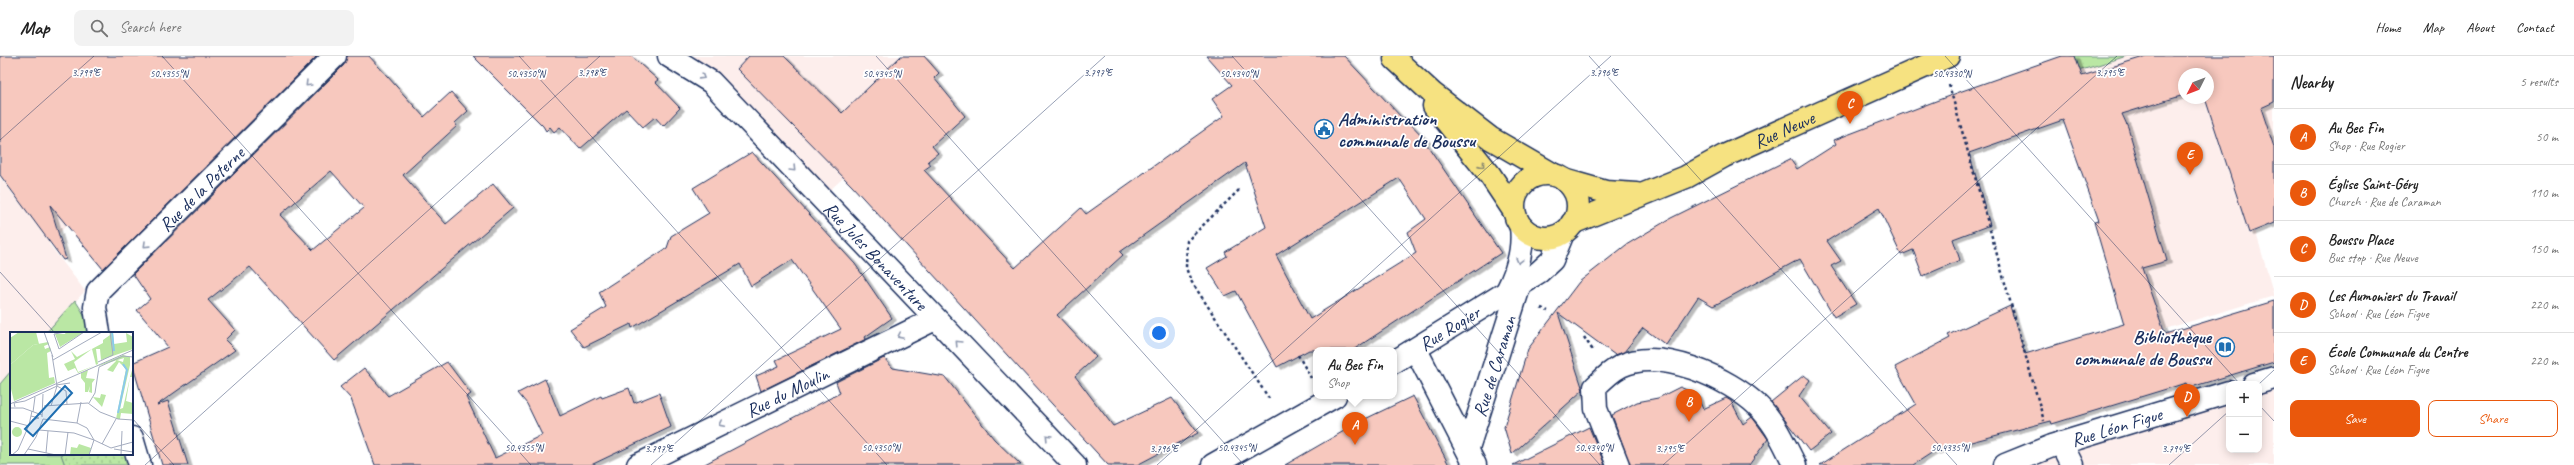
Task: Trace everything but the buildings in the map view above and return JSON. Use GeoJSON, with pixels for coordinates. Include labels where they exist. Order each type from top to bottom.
{"type":"FeatureCollection","features":[{"type":"Feature","properties":{"kind":"main road"},"geometry":{"type":"LineString","coordinates":[[1394,57],[1433,94],[1490,138],[1559,178],[1574,192],[1577,200],[1577,213],[1568,228],[1554,237],[1542,238],[1528,233],[1490,175],[1394,57]]}},
{"type":"Feature","properties":{"kind":"main road","name":"Rue Neuve"},"geometry":{"type":"LineString","coordinates":[[1568,228],[1643,194],[1686,177],[1724,156],[1943,57]]}},
{"type":"Feature","properties":{"kind":"main road"},"geometry":{"type":"LineString","coordinates":[[1518,219],[1514,200],[1524,182],[1533,176],[1559,178]]}},
{"type":"Feature","properties":{"kind":"main road","name":"Rue Neuve"},"geometry":{"type":"LineString","coordinates":[[1559,178],[1606,192],[1643,194]]}},
{"type":"Feature","properties":{"kind":"street","name":"Rue de la Poterne"},"geometry":{"type":"LineString","coordinates":[[99,332],[95,307],[98,291],[336,56]]}},
{"type":"Feature","properties":{"kind":"street","name":"Rue Jules Bonaventure"},"geometry":{"type":"LineString","coordinates":[[669,56],[711,82],[1075,465]]}},
{"type":"Feature","properties":{"kind":"street"},"geometry":{"type":"LineString","coordinates":[[1513,289],[1523,241],[1518,219]]}},
{"type":"Feature","properties":{"kind":"street","name":"Rue Rogier"},"geometry":{"type":"LineString","coordinates":[[1397,360],[1513,289],[1552,260],[1568,228]]}},
{"type":"Feature","properties":{"kind":"street","name":"Rue de Caraman"},"geometry":{"type":"LineString","coordinates":[[1471,456],[1513,289]]}},
{"type":"Feature","properties":{"kind":"street","name":"Rue du Moulin"},"geometry":{"type":"LineString","coordinates":[[638,465],[935,319]]}},
{"type":"Feature","properties":{"kind":"street","name":"Rue de Caraman"},"geometry":{"type":"LineString","coordinates":[[1416,350],[1471,456]]}},
{"type":"Feature","properties":{"kind":"street"},"geometry":{"type":"LineString","coordinates":[[1618,465],[1596,410],[1595,387],[1621,366],[1645,359],[1678,363],[1735,386],[1758,406],[1777,430],[1795,465]]}},
{"type":"Feature","properties":{"kind":"street"},"geometry":{"type":"LineString","coordinates":[[2262,382],[2274,378]]}},
{"type":"Feature","properties":{"kind":"street","name":"Rue Léon Figue"},"geometry":{"type":"LineString","coordinates":[[2004,465],[2056,445],[2226,393]]}},
{"type":"Feature","properties":{"kind":"street"},"geometry":{"type":"LineString","coordinates":[[1213,465],[1330,399]]}},
{"type":"Feature","properties":{"kind":"street"},"geometry":{"type":"LineString","coordinates":[[133,441],[140,465]]}},
{"type":"Feature","properties":{"kind":"street"},"geometry":{"type":"LineString","coordinates":[[2056,445],[2072,465]]}},
{"type":"Feature","properties":{"kind":"path"},"geometry":{"type":"LineString","coordinates":[[1943,57],[2023,354],[2056,445]]}},
{"type":"Feature","properties":{"kind":"path"},"geometry":{"type":"LineString","coordinates":[[1239,190],[1187,241],[1186,268],[1191,281],[1286,424]]}},
{"type":"Feature","properties":{"kind":"path"},"geometry":{"type":"LineString","coordinates":[[1298,355],[1313,382]]}},
{"type":"Feature","properties":{"kind":"shaded area"},"geometry":{"type":"Polygon","coordinates":[[[669,56],[925,56],[934,65],[904,96],[918,111],[821,198],[669,56]]]}},
{"type":"Feature","properties":{"kind":"shaded area"},"geometry":{"type":"Polygon","coordinates":[[[2070,56],[2257,56],[2274,106],[2274,216],[2253,222],[2274,296],[2152,333],[2070,56]]]}},
{"type":"Feature","properties":{"kind":"shaded area"},"geometry":{"type":"Polygon","coordinates":[[[106,112],[103,187],[49,244],[85,291],[47,332],[10,332],[10,372],[0,384],[0,177],[19,202],[106,112]]]}},
{"type":"Feature","properties":{"kind":"shaded area"},"geometry":{"type":"Polygon","coordinates":[[[2274,378],[2274,465],[2005,465],[2226,393],[2226,453],[2262,453],[2262,383],[2274,378]]]}},
{"type":"Feature","properties":{"kind":"green space"},"geometry":{"type":"Polygon","coordinates":[[[2070,56],[2127,56],[2075,72],[2070,56]]]}},
{"type":"Feature","properties":{"kind":"green space"},"geometry":{"type":"Polygon","coordinates":[[[75,300],[82,311],[91,332],[47,332],[75,300]]]}},
{"type":"Feature","properties":{"kind":"green space"},"geometry":{"type":"Polygon","coordinates":[[[10,372],[10,455],[61,455],[65,465],[0,465],[0,384],[10,372]]]}},
{"type":"Feature","properties":{"kind":"green space"},"geometry":{"type":"Polygon","coordinates":[[[61,455],[127,455],[130,465],[65,465],[61,455]]]}},
{"type":"Feature","properties":{"kind":"place","name":"Boussu Place"},"geometry":{"type":"Point","coordinates":[1850,124]}},
{"type":"Feature","properties":{"kind":"place","name":"Administration communale de Boussu"},"geometry":{"type":"Point","coordinates":[1324,129]}},
{"type":"Feature","properties":{"kind":"place","name":"École Communale du Centre"},"geometry":{"type":"Point","coordinates":[2190,175]}},
{"type":"Feature","properties":{"kind":"place","name":"Bibliothèque communale de Boussu"},"geometry":{"type":"Point","coordinates":[2225,347]}},
{"type":"Feature","properties":{"kind":"place","name":"Les Aumoniers du Travail"},"geometry":{"type":"Point","coordinates":[2187,417]}},
{"type":"Feature","properties":{"kind":"place","name":"Église Saint-Géry"},"geometry":{"type":"Point","coordinates":[1689,422]}},
{"type":"Feature","properties":{"kind":"place","name":"Au Bec Fin"},"geometry":{"type":"Point","coordinates":[1355,445]}}]}
